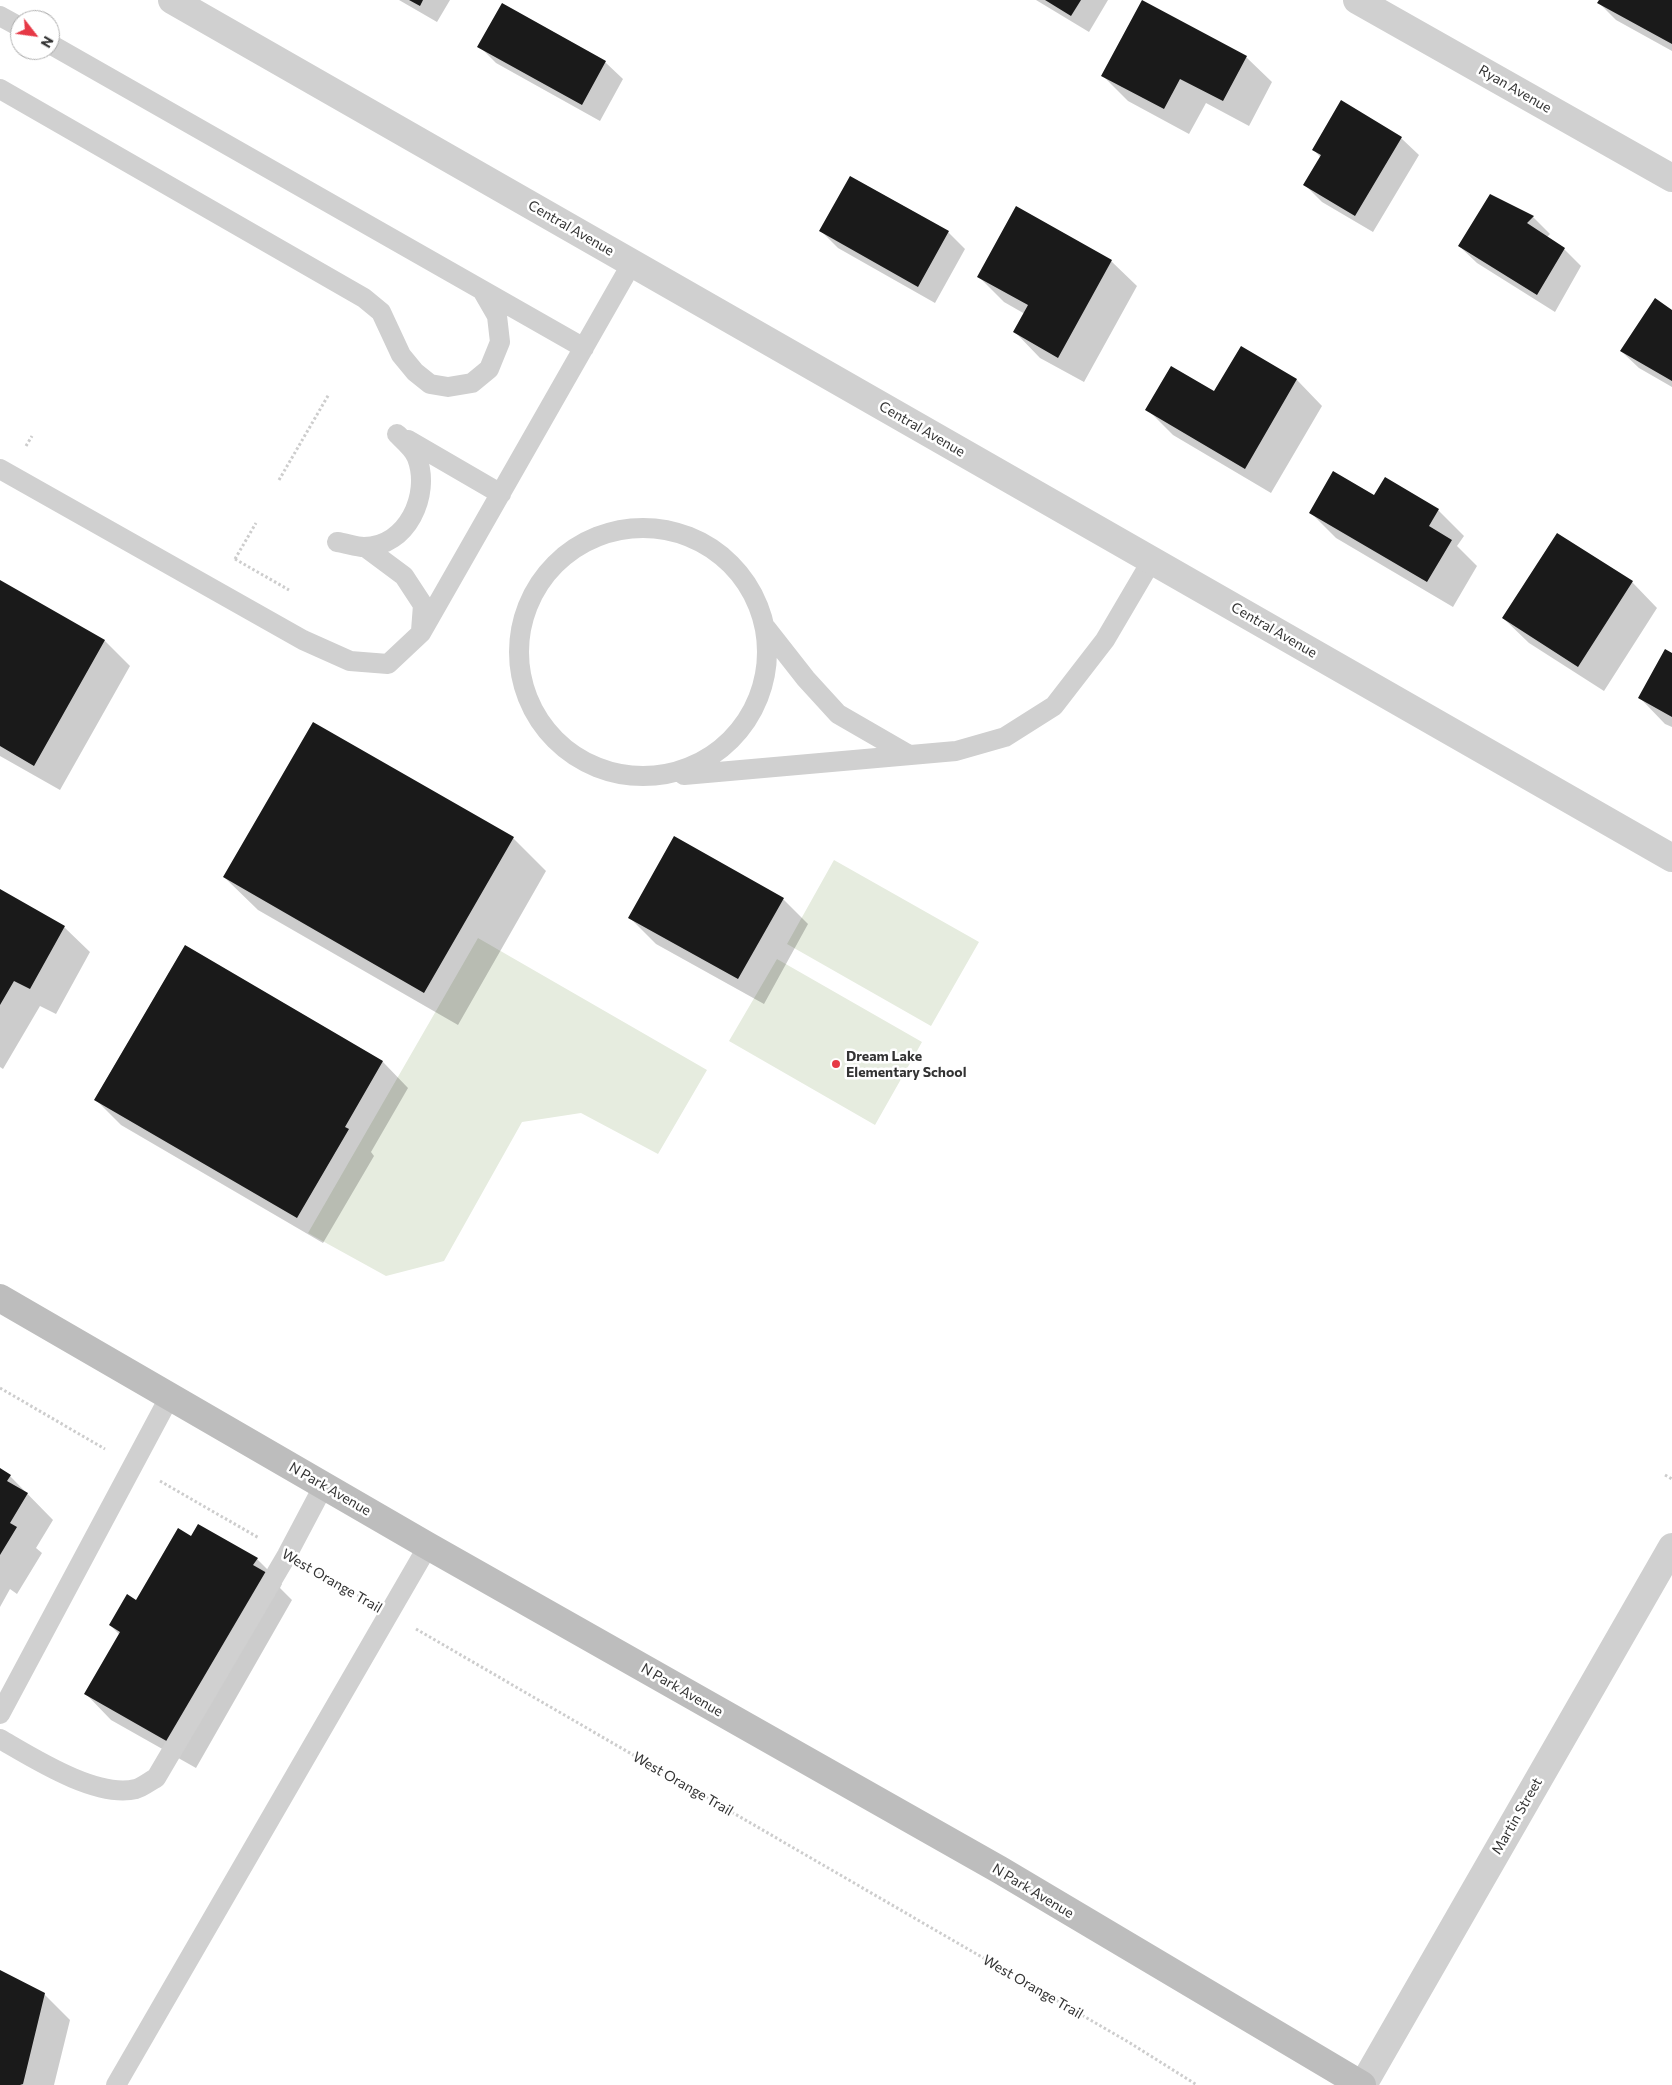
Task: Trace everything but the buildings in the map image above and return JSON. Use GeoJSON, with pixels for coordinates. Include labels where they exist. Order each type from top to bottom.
{"type":"FeatureCollection","features":[{"type":"Feature","properties":{"kind":"main road","name":"N Park Avenue"},"geometry":{"type":"LineString","coordinates":[[0,1298],[428,1546],[1000,1870],[1362,2085]]}},
{"type":"Feature","properties":{"kind":"street","name":"Central Avenue"},"geometry":{"type":"LineString","coordinates":[[172,0],[1672,858]]}},
{"type":"Feature","properties":{"kind":"street","name":"Ryan Avenue"},"geometry":{"type":"LineString","coordinates":[[1357,0],[1672,178]]}},
{"type":"Feature","properties":{"kind":"street","name":"Martin Street"},"geometry":{"type":"LineString","coordinates":[[1362,2085],[1672,1547]]}},
{"type":"Feature","properties":{"kind":"lane"},"geometry":{"type":"LineString","coordinates":[[60,50],[584,348]]}},
{"type":"Feature","properties":{"kind":"lane"},"geometry":{"type":"LineString","coordinates":[[0,89],[364,298],[381,312],[401,355],[415,372],[430,384],[448,388],[472,383],[489,369],[500,342],[497,316],[482,290]]}},
{"type":"Feature","properties":{"kind":"lane"},"geometry":{"type":"LineString","coordinates":[[0,469],[303,640],[350,661],[388,664],[421,633],[632,263]]}},
{"type":"Feature","properties":{"kind":"lane"},"geometry":{"type":"LineString","coordinates":[[365,547],[392,539],[414,516],[421,486],[417,456],[397,434],[501,494]]}},
{"type":"Feature","properties":{"kind":"lane"},"geometry":{"type":"LineString","coordinates":[[654,777],[695,766],[731,742],[756,707],[767,668],[766,628],[753,591],[729,560],[696,538],[658,528],[618,530],[581,544],[550,569],[529,602],[518,644],[523,687],[542,726],[572,756],[611,774],[654,777],[956,751],[1005,737],[1054,706],[1105,640],[1152,560]]}},
{"type":"Feature","properties":{"kind":"lane"},"geometry":{"type":"LineString","coordinates":[[337,542],[365,547],[404,576],[423,605],[421,633]]}},
{"type":"Feature","properties":{"kind":"lane"},"geometry":{"type":"LineString","coordinates":[[766,628],[806,679],[838,714],[909,754]]}},
{"type":"Feature","properties":{"kind":"lane"},"geometry":{"type":"LineString","coordinates":[[0,1714],[170,1396]]}},
{"type":"Feature","properties":{"kind":"lane"},"geometry":{"type":"LineString","coordinates":[[0,1739],[50,1768],[87,1783],[119,1790],[136,1789],[156,1778],[288,1555],[324,1485]]}},
{"type":"Feature","properties":{"kind":"lane"},"geometry":{"type":"LineString","coordinates":[[120,2083],[428,1546]]}},
{"type":"Feature","properties":{"kind":"path"},"geometry":{"type":"LineString","coordinates":[[279,480],[329,394]]}},
{"type":"Feature","properties":{"kind":"path"},"geometry":{"type":"LineString","coordinates":[[22,452],[32,436]]}},
{"type":"Feature","properties":{"kind":"path"},"geometry":{"type":"LineString","coordinates":[[232,564],[256,523]]}},
{"type":"Feature","properties":{"kind":"path"},"geometry":{"type":"LineString","coordinates":[[235,559],[289,590]]}},
{"type":"Feature","properties":{"kind":"path"},"geometry":{"type":"LineString","coordinates":[[0,1388],[102,1447]]}},
{"type":"Feature","properties":{"kind":"path"},"geometry":{"type":"LineString","coordinates":[[1664,1475],[1672,1479]]}},
{"type":"Feature","properties":{"kind":"path","name":"West Orange Trail"},"geometry":{"type":"LineString","coordinates":[[167,1485],[1130,2043],[1197,2085]]}},
{"type":"Feature","properties":{"kind":"shaded area"},"geometry":{"type":"Polygon","coordinates":[[[834,860],[979,942],[931,1026],[787,944],[834,860]]]}},
{"type":"Feature","properties":{"kind":"shaded area"},"geometry":{"type":"Polygon","coordinates":[[[478,938],[707,1070],[658,1154],[581,1113],[522,1122],[444,1261],[386,1276],[308,1233],[478,938]]]}},
{"type":"Feature","properties":{"kind":"shaded area"},"geometry":{"type":"Polygon","coordinates":[[[777,959],[922,1042],[875,1125],[729,1041],[777,959]]]}},
{"type":"Feature","properties":{"kind":"place","name":"Dream Lake Elementary School"},"geometry":{"type":"Point","coordinates":[836,1064]}}]}
